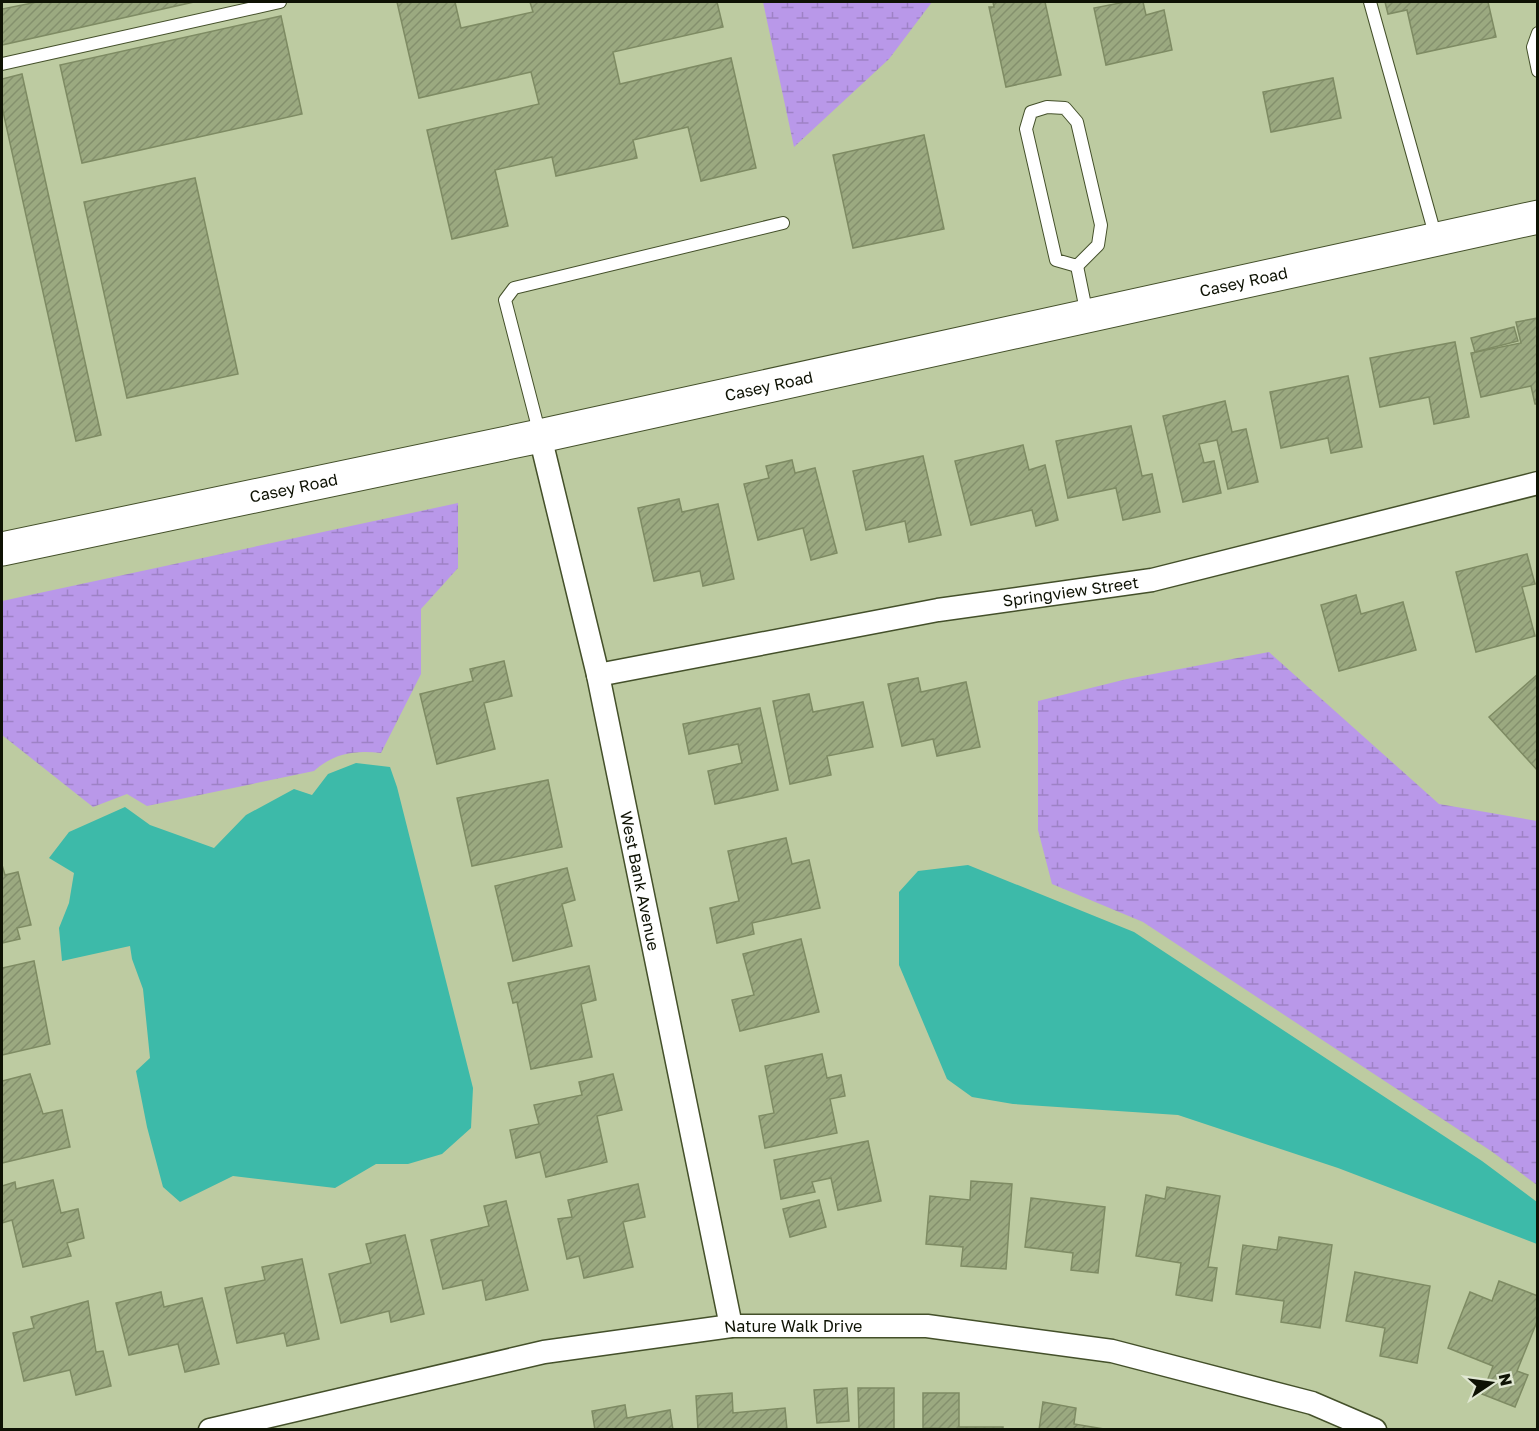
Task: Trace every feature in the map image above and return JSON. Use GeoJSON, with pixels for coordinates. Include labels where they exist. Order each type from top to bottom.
{"type":"FeatureCollection","features":[{"type":"Feature","properties":{"kind":"street","name":"Casey Road"},"geometry":{"type":"LineString","coordinates":[[2,549],[540,436],[1538,217]]}},
{"type":"Feature","properties":{"kind":"street","name":"West Bank Avenue"},"geometry":{"type":"LineString","coordinates":[[540,436],[598,675],[731,1326]]}},
{"type":"Feature","properties":{"kind":"street","name":"Springview Street"},"geometry":{"type":"LineString","coordinates":[[598,675],[938,610],[1152,580],[1538,483]]}},
{"type":"Feature","properties":{"kind":"street","name":"Nature Walk Drive"},"geometry":{"type":"LineString","coordinates":[[210,1430],[544,1352],[731,1326],[927,1326],[1112,1351],[1312,1403],[1375,1430]]}},
{"type":"Feature","properties":{"kind":"lane"},"geometry":{"type":"LineString","coordinates":[[2,64],[280,2]]}},
{"type":"Feature","properties":{"kind":"lane"},"geometry":{"type":"LineString","coordinates":[[1370,2],[1436,240]]}},
{"type":"Feature","properties":{"kind":"lane"},"geometry":{"type":"LineString","coordinates":[[1538,33],[1533,47],[1538,71]]}},
{"type":"Feature","properties":{"kind":"lane"},"geometry":{"type":"LineString","coordinates":[[1047,107],[1065,108],[1077,122],[1101,225],[1098,245],[1077,266],[1056,260],[1026,129],[1031,112],[1047,107]]}},
{"type":"Feature","properties":{"kind":"lane"},"geometry":{"type":"LineString","coordinates":[[540,436],[505,300],[514,288],[783,223]]}},
{"type":"Feature","properties":{"kind":"lane"},"geometry":{"type":"LineString","coordinates":[[1077,266],[1087,316]]}},
{"type":"Feature","properties":{"kind":"green space"},"geometry":{"type":"Polygon","coordinates":[[[763,2],[932,2],[889,59],[794,147],[763,2]]]}},
{"type":"Feature","properties":{"kind":"green space"},"geometry":{"type":"Polygon","coordinates":[[[458,503],[458,568],[421,609],[421,674],[381,753],[345,754],[329,760],[314,771],[147,806],[127,794],[93,807],[2,735],[2,601],[458,503]]]}},
{"type":"Feature","properties":{"kind":"green space"},"geometry":{"type":"Polygon","coordinates":[[[1269,652],[1439,804],[1537,821],[1537,1185],[1491,1151],[1143,922],[1052,884],[1038,830],[1038,701],[1127,679],[1269,652]]]}},
{"type":"Feature","properties":{"kind":"water"},"geometry":{"type":"Polygon","coordinates":[[[356,763],[390,767],[397,787],[473,1088],[471,1128],[442,1154],[408,1164],[376,1164],[335,1188],[233,1176],[180,1202],[163,1187],[147,1127],[136,1071],[150,1058],[143,989],[132,959],[130,946],[62,961],[59,928],[69,903],[74,873],[49,858],[69,832],[125,807],[150,825],[214,848],[246,815],[294,789],[312,795],[328,774],[356,763]]]}},
{"type":"Feature","properties":{"kind":"water"},"geometry":{"type":"Polygon","coordinates":[[[968,865],[1134,932],[1482,1161],[1537,1202],[1537,1244],[1338,1168],[1178,1115],[1013,1104],[972,1097],[947,1079],[899,965],[899,892],[918,871],[968,865]]]}},
{"type":"Feature","properties":{"kind":"building"},"geometry":{"type":"Polygon","coordinates":[[[37,2],[194,2],[2,45],[2,9],[37,2]]]}},
{"type":"Feature","properties":{"kind":"building"},"geometry":{"type":"Polygon","coordinates":[[[397,2],[455,2],[461,28],[533,12],[530,2],[717,2],[723,27],[613,52],[620,84],[731,58],[756,168],[701,181],[688,127],[633,140],[637,158],[556,176],[552,157],[495,170],[508,226],[452,239],[427,130],[539,104],[531,72],[419,98],[397,2]]]}},
{"type":"Feature","properties":{"kind":"building"},"geometry":{"type":"Polygon","coordinates":[[[993,2],[1045,2],[1061,75],[1006,87],[989,7],[994,7],[993,2]]]}},
{"type":"Feature","properties":{"kind":"building"},"geometry":{"type":"Polygon","coordinates":[[[1125,2],[1143,2],[1146,15],[1164,10],[1172,50],[1106,65],[1094,8],[1125,2]]]}},
{"type":"Feature","properties":{"kind":"building"},"geometry":{"type":"Polygon","coordinates":[[[1385,2],[1488,2],[1496,37],[1417,54],[1407,10],[1388,14],[1385,2]]]}},
{"type":"Feature","properties":{"kind":"building"},"geometry":{"type":"Polygon","coordinates":[[[281,16],[302,114],[82,163],[60,65],[281,16]]]}},
{"type":"Feature","properties":{"kind":"building"},"geometry":{"type":"Polygon","coordinates":[[[22,74],[101,435],[76,441],[2,107],[2,79],[22,74]]]}},
{"type":"Feature","properties":{"kind":"building"},"geometry":{"type":"Polygon","coordinates":[[[1333,78],[1341,118],[1271,132],[1263,92],[1333,78]]]}},
{"type":"Feature","properties":{"kind":"building"},"geometry":{"type":"Polygon","coordinates":[[[924,135],[944,229],[853,248],[833,155],[924,135]]]}},
{"type":"Feature","properties":{"kind":"building"},"geometry":{"type":"Polygon","coordinates":[[[195,178],[238,374],[127,398],[84,202],[195,178]]]}},
{"type":"Feature","properties":{"kind":"building"},"geometry":{"type":"Polygon","coordinates":[[[1538,318],[1538,404],[1535,404],[1531,386],[1481,397],[1471,353],[1521,343],[1516,322],[1538,318]]]}},
{"type":"Feature","properties":{"kind":"building"},"geometry":{"type":"Polygon","coordinates":[[[1514,327],[1518,341],[1475,352],[1471,338],[1514,327]]]}},
{"type":"Feature","properties":{"kind":"building"},"geometry":{"type":"Polygon","coordinates":[[[1455,342],[1469,417],[1434,424],[1429,397],[1380,407],[1370,358],[1455,342]]]}},
{"type":"Feature","properties":{"kind":"building"},"geometry":{"type":"Polygon","coordinates":[[[1348,376],[1362,447],[1331,453],[1328,438],[1281,448],[1270,392],[1348,376]]]}},
{"type":"Feature","properties":{"kind":"building"},"geometry":{"type":"Polygon","coordinates":[[[1225,401],[1232,432],[1246,429],[1258,482],[1228,489],[1217,440],[1199,444],[1204,463],[1214,461],[1221,493],[1183,502],[1163,416],[1225,401]]]}},
{"type":"Feature","properties":{"kind":"building"},"geometry":{"type":"Polygon","coordinates":[[[1131,426],[1142,476],[1152,474],[1160,512],[1123,520],[1116,488],[1068,498],[1056,441],[1131,426]]]}},
{"type":"Feature","properties":{"kind":"building"},"geometry":{"type":"Polygon","coordinates":[[[1023,445],[1029,470],[1045,465],[1058,520],[1036,526],[1032,510],[971,525],[955,461],[1023,445]]]}},
{"type":"Feature","properties":{"kind":"building"},"geometry":{"type":"Polygon","coordinates":[[[923,456],[941,535],[909,542],[905,521],[866,530],[853,471],[923,456]]]}},
{"type":"Feature","properties":{"kind":"building"},"geometry":{"type":"Polygon","coordinates":[[[792,460],[795,473],[815,468],[837,553],[811,560],[803,528],[758,540],[744,484],[769,478],[766,466],[792,460]]]}},
{"type":"Feature","properties":{"kind":"building"},"geometry":{"type":"Polygon","coordinates":[[[679,499],[682,512],[718,504],[734,579],[703,586],[700,571],[654,581],[638,508],[679,499]]]}},
{"type":"Feature","properties":{"kind":"building"},"geometry":{"type":"Polygon","coordinates":[[[1527,554],[1535,584],[1522,587],[1535,636],[1476,652],[1456,572],[1527,554]]]}},
{"type":"Feature","properties":{"kind":"building"},"geometry":{"type":"Polygon","coordinates":[[[1356,595],[1361,614],[1403,602],[1416,650],[1339,671],[1321,605],[1356,595]]]}},
{"type":"Feature","properties":{"kind":"building"},"geometry":{"type":"Polygon","coordinates":[[[504,661],[512,696],[484,703],[495,749],[437,764],[420,694],[473,681],[470,669],[504,661]]]}},
{"type":"Feature","properties":{"kind":"building"},"geometry":{"type":"Polygon","coordinates":[[[1538,674],[1538,771],[1489,717],[1538,674]]]}},
{"type":"Feature","properties":{"kind":"building"},"geometry":{"type":"Polygon","coordinates":[[[918,678],[921,692],[966,682],[980,747],[937,756],[933,739],[902,746],[888,684],[918,678]]]}},
{"type":"Feature","properties":{"kind":"building"},"geometry":{"type":"Polygon","coordinates":[[[809,694],[813,712],[863,702],[873,747],[827,756],[831,775],[790,784],[773,701],[809,694]]]}},
{"type":"Feature","properties":{"kind":"building"},"geometry":{"type":"Polygon","coordinates":[[[760,708],[778,790],[715,804],[708,771],[742,763],[738,744],[689,754],[683,724],[760,708]]]}},
{"type":"Feature","properties":{"kind":"building"},"geometry":{"type":"Polygon","coordinates":[[[548,780],[562,847],[472,866],[457,798],[548,780]]]}},
{"type":"Feature","properties":{"kind":"building"},"geometry":{"type":"Polygon","coordinates":[[[786,838],[792,864],[809,860],[820,908],[752,923],[754,934],[717,943],[710,908],[739,901],[728,851],[786,838]]]}},
{"type":"Feature","properties":{"kind":"building"},"geometry":{"type":"Polygon","coordinates":[[[2,865],[5,875],[18,872],[31,925],[17,928],[20,939],[2,943],[2,865]]]}},
{"type":"Feature","properties":{"kind":"building"},"geometry":{"type":"Polygon","coordinates":[[[567,868],[575,900],[562,904],[572,946],[513,961],[495,886],[567,868]]]}},
{"type":"Feature","properties":{"kind":"building"},"geometry":{"type":"Polygon","coordinates":[[[801,939],[819,1012],[740,1031],[732,1000],[754,995],[743,954],[801,939]]]}},
{"type":"Feature","properties":{"kind":"building"},"geometry":{"type":"Polygon","coordinates":[[[34,961],[50,1044],[2,1055],[2,968],[34,961]]]}},
{"type":"Feature","properties":{"kind":"building"},"geometry":{"type":"Polygon","coordinates":[[[589,966],[596,1000],[581,1004],[592,1057],[531,1069],[517,1002],[513,1003],[508,983],[589,966]]]}},
{"type":"Feature","properties":{"kind":"building"},"geometry":{"type":"Polygon","coordinates":[[[822,1054],[827,1078],[841,1075],[845,1096],[830,1099],[837,1133],[765,1148],[759,1116],[774,1113],[765,1066],[822,1054]]]}},
{"type":"Feature","properties":{"kind":"building"},"geometry":{"type":"Polygon","coordinates":[[[30,1074],[43,1114],[62,1110],[70,1147],[2,1163],[2,1081],[30,1074]]]}},
{"type":"Feature","properties":{"kind":"building"},"geometry":{"type":"Polygon","coordinates":[[[613,1074],[622,1110],[597,1116],[607,1162],[546,1177],[540,1152],[516,1158],[510,1130],[539,1124],[534,1105],[582,1095],[579,1082],[613,1074]]]}},
{"type":"Feature","properties":{"kind":"building"},"geometry":{"type":"Polygon","coordinates":[[[868,1141],[881,1201],[838,1210],[831,1178],[812,1182],[815,1192],[781,1199],[774,1160],[868,1141]]]}},
{"type":"Feature","properties":{"kind":"building"},"geometry":{"type":"Polygon","coordinates":[[[53,1180],[61,1213],[78,1209],[84,1238],[67,1243],[71,1256],[23,1267],[12,1220],[2,1223],[2,1186],[15,1182],[16,1189],[53,1180]]]}},
{"type":"Feature","properties":{"kind":"building"},"geometry":{"type":"Polygon","coordinates":[[[971,1181],[1012,1184],[1006,1269],[961,1266],[963,1247],[926,1244],[930,1196],[970,1200],[971,1181]]]}},
{"type":"Feature","properties":{"kind":"building"},"geometry":{"type":"Polygon","coordinates":[[[638,1184],[645,1217],[623,1222],[633,1267],[584,1278],[579,1256],[567,1259],[558,1219],[572,1217],[568,1200],[638,1184]]]}},
{"type":"Feature","properties":{"kind":"building"},"geometry":{"type":"Polygon","coordinates":[[[1167,1187],[1220,1196],[1208,1267],[1217,1268],[1212,1301],[1176,1295],[1181,1263],[1136,1256],[1146,1195],[1165,1199],[1167,1187]]]}},
{"type":"Feature","properties":{"kind":"building"},"geometry":{"type":"Polygon","coordinates":[[[1031,1198],[1105,1207],[1098,1273],[1071,1270],[1073,1253],[1025,1247],[1031,1198]]]}},
{"type":"Feature","properties":{"kind":"building"},"geometry":{"type":"Polygon","coordinates":[[[819,1200],[826,1227],[790,1237],[783,1209],[819,1200]]]}},
{"type":"Feature","properties":{"kind":"building"},"geometry":{"type":"Polygon","coordinates":[[[506,1201],[528,1290],[486,1300],[482,1280],[443,1289],[431,1240],[489,1226],[484,1206],[506,1201]]]}},
{"type":"Feature","properties":{"kind":"building"},"geometry":{"type":"Polygon","coordinates":[[[405,1235],[424,1314],[391,1322],[389,1311],[341,1323],[329,1274],[371,1263],[366,1244],[405,1235]]]}},
{"type":"Feature","properties":{"kind":"building"},"geometry":{"type":"Polygon","coordinates":[[[1279,1237],[1332,1245],[1320,1328],[1281,1322],[1284,1301],[1236,1294],[1243,1245],[1277,1250],[1279,1237]]]}},
{"type":"Feature","properties":{"kind":"building"},"geometry":{"type":"Polygon","coordinates":[[[302,1259],[319,1339],[287,1346],[284,1333],[237,1343],[225,1288],[265,1280],[262,1267],[302,1259]]]}},
{"type":"Feature","properties":{"kind":"building"},"geometry":{"type":"Polygon","coordinates":[[[1355,1272],[1430,1286],[1417,1363],[1380,1356],[1385,1328],[1346,1321],[1355,1272]]]}},
{"type":"Feature","properties":{"kind":"building"},"geometry":{"type":"Polygon","coordinates":[[[1499,1281],[1538,1296],[1538,1319],[1517,1371],[1528,1375],[1515,1407],[1482,1394],[1493,1366],[1448,1348],[1470,1292],[1492,1301],[1499,1281]]]}},
{"type":"Feature","properties":{"kind":"building"},"geometry":{"type":"Polygon","coordinates":[[[161,1292],[164,1307],[202,1298],[219,1364],[185,1372],[178,1344],[129,1355],[116,1303],[161,1292]]]}},
{"type":"Feature","properties":{"kind":"building"},"geometry":{"type":"Polygon","coordinates":[[[88,1301],[96,1352],[103,1351],[111,1386],[76,1395],[70,1370],[24,1381],[13,1333],[34,1328],[31,1317],[88,1301]]]}},
{"type":"Feature","properties":{"kind":"building"},"geometry":{"type":"Polygon","coordinates":[[[847,1388],[849,1421],[817,1423],[814,1390],[847,1388]]]}},
{"type":"Feature","properties":{"kind":"building"},"geometry":{"type":"Polygon","coordinates":[[[858,1388],[894,1388],[894,1430],[859,1430],[858,1388]]]}},
{"type":"Feature","properties":{"kind":"building"},"geometry":{"type":"Polygon","coordinates":[[[732,1393],[733,1413],[785,1408],[787,1430],[698,1430],[696,1396],[732,1393]]]}},
{"type":"Feature","properties":{"kind":"building"},"geometry":{"type":"Polygon","coordinates":[[[923,1393],[959,1393],[959,1427],[1003,1427],[1003,1430],[923,1428],[923,1393]]]}},
{"type":"Feature","properties":{"kind":"building"},"geometry":{"type":"Polygon","coordinates":[[[1043,1402],[1076,1408],[1074,1424],[1110,1430],[1039,1430],[1043,1402]]]}},
{"type":"Feature","properties":{"kind":"building"},"geometry":{"type":"Polygon","coordinates":[[[625,1405],[627,1418],[670,1410],[673,1430],[595,1430],[592,1411],[625,1405]]]}}]}
